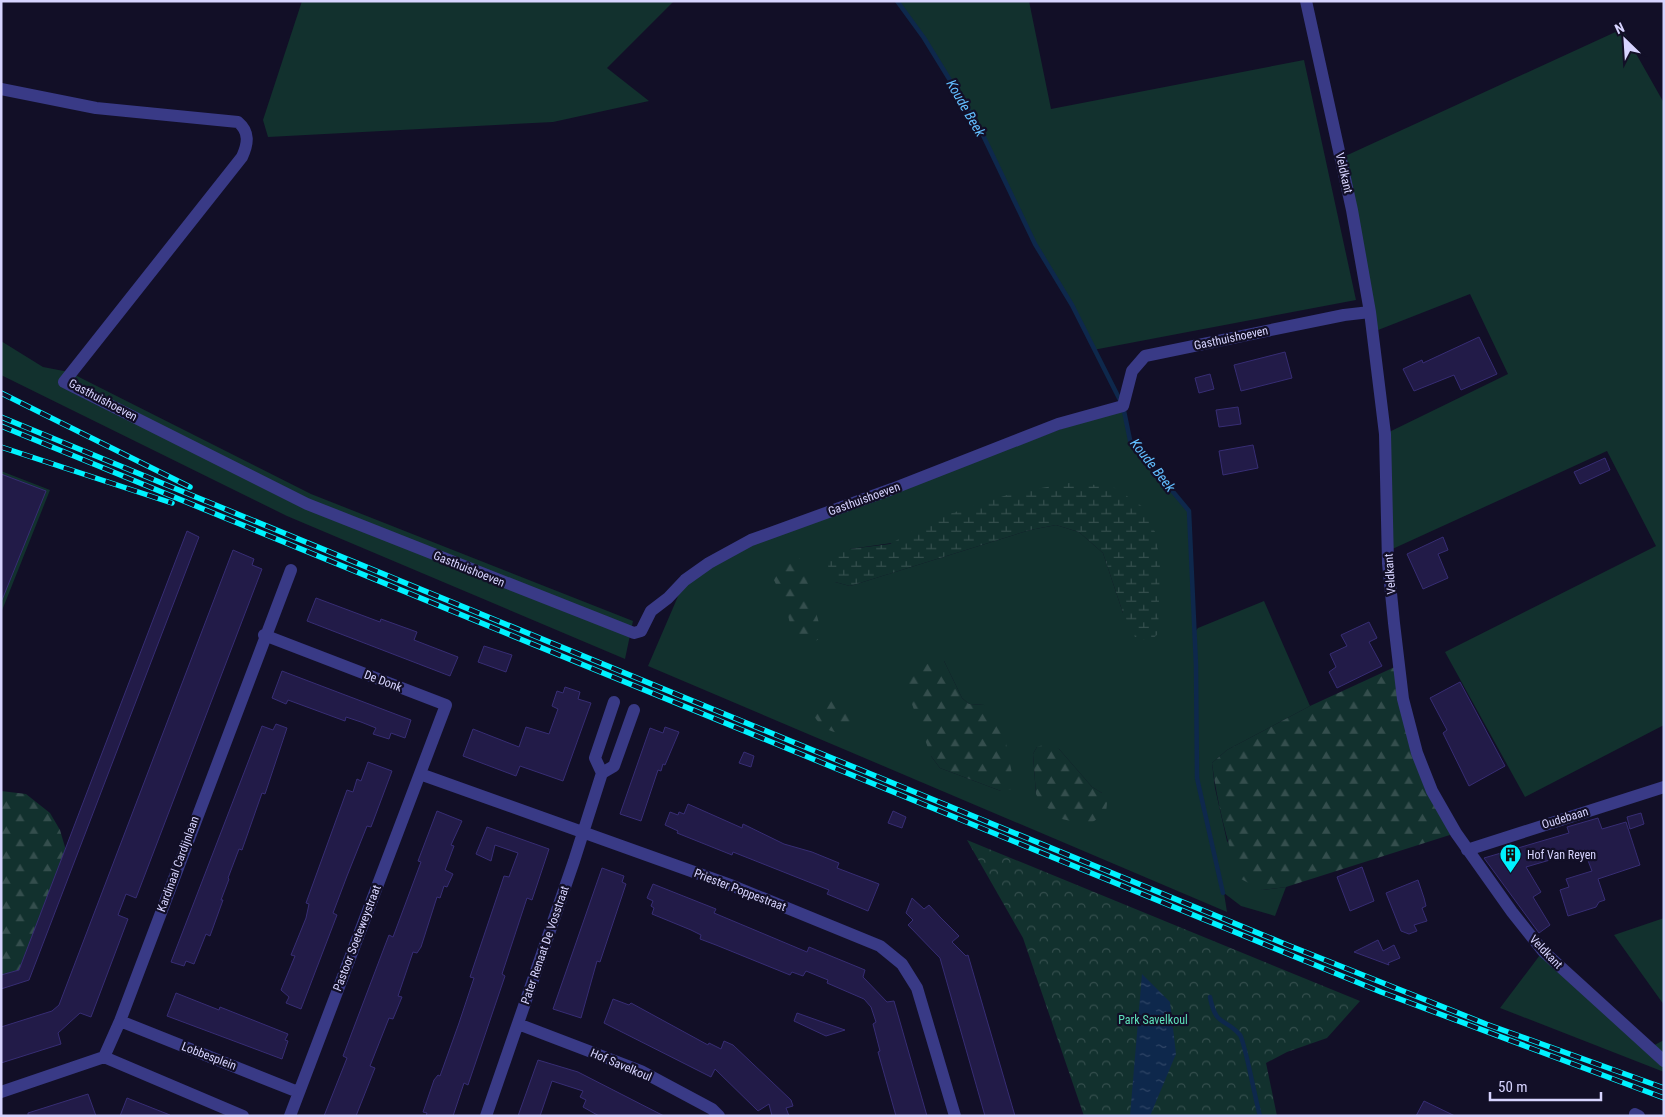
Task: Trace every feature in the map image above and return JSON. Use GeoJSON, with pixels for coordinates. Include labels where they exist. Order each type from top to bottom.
{"type":"FeatureCollection","features":[{"type":"Feature","properties":{"kind":"street","name":"Veldkant"},"geometry":{"type":"LineString","coordinates":[[1306,1],[1352,210],[1370,312],[1384,434],[1388,562],[1403,699],[1417,753],[1432,791],[1467,850],[1498,894],[1543,951],[1664,1061]]}},
{"type":"Feature","properties":{"kind":"street","name":"Gasthuishoeven"},"geometry":{"type":"LineString","coordinates":[[1,89],[96,108],[238,122],[245,127],[247,136],[246,148],[242,157],[64,382],[307,504],[634,633],[641,631],[652,611],[668,598],[684,580],[709,563],[751,540],[892,489],[1058,424],[1123,406],[1132,371],[1145,356],[1344,315],[1370,312]]}},
{"type":"Feature","properties":{"kind":"street","name":"Kardinaal Cardijnlaan"},"geometry":{"type":"LineString","coordinates":[[104,1057],[120,1021],[264,635],[291,570]]}},
{"type":"Feature","properties":{"kind":"street","name":"De Donk"},"geometry":{"type":"LineString","coordinates":[[264,635],[446,705],[425,761]]}},
{"type":"Feature","properties":{"kind":"street","name":"Pater Renaat De Vosstraat"},"geometry":{"type":"LineString","coordinates":[[602,774],[595,758],[614,702]]}},
{"type":"Feature","properties":{"kind":"street","name":"Pater Renaat De Vosstraat"},"geometry":{"type":"LineString","coordinates":[[486,1116],[602,774],[614,766],[634,710]]}},
{"type":"Feature","properties":{"kind":"street","name":"Pastoor Soeteweystraat"},"geometry":{"type":"LineString","coordinates":[[290,1116],[425,761]]}},
{"type":"Feature","properties":{"kind":"street","name":"Priester Poppestraat"},"geometry":{"type":"LineString","coordinates":[[420,774],[734,886],[880,946],[902,964],[918,988],[955,1116]]}},
{"type":"Feature","properties":{"kind":"street","name":"Oudebaan"},"geometry":{"type":"LineString","coordinates":[[1467,850],[1664,787]]}},
{"type":"Feature","properties":{"kind":"street","name":"Lobbesplein"},"geometry":{"type":"LineString","coordinates":[[120,1021],[298,1092]]}},
{"type":"Feature","properties":{"kind":"street","name":"Hof Savelkoul"},"geometry":{"type":"LineString","coordinates":[[518,1024],[641,1071],[712,1109],[719,1116]]}},
{"type":"Feature","properties":{"kind":"street"},"geometry":{"type":"LineString","coordinates":[[1,1092],[104,1057],[243,1116]]}},
{"type":"Feature","properties":{"kind":"green space"},"geometry":{"type":"Polygon","coordinates":[[[302,1],[674,1],[607,68],[649,101],[553,122],[268,137],[263,120],[302,1]]]}},
{"type":"Feature","properties":{"kind":"green space"},"geometry":{"type":"Polygon","coordinates":[[[897,1],[1029,1],[1051,109],[1304,60],[1356,300],[1093,350],[1072,305],[1035,244],[980,129],[924,38],[897,1]]]}},
{"type":"Feature","properties":{"kind":"green space"},"geometry":{"type":"Polygon","coordinates":[[[1622,29],[1664,103],[1664,725],[1525,797],[1445,652],[1656,546],[1607,451],[1388,551],[1385,434],[1508,374],[1470,294],[1373,332],[1341,158],[1622,29]]]}},
{"type":"Feature","properties":{"kind":"green space"},"geometry":{"type":"Polygon","coordinates":[[[1,341],[43,367],[69,372],[311,494],[633,621],[625,659],[287,516],[1,375],[1,341]]]}},
{"type":"Feature","properties":{"kind":"green space"},"geometry":{"type":"Polygon","coordinates":[[[1123,406],[1131,440],[1189,511],[1194,633],[1198,628],[1264,601],[1310,706],[1227,750],[1212,763],[1215,788],[1227,841],[1262,890],[1286,887],[1275,916],[1241,906],[1224,893],[1227,912],[648,666],[685,580],[729,552],[1123,406]],[[1143,507],[850,549],[835,582],[850,586],[1030,530],[1056,525],[1079,532],[1103,553],[1123,613],[1143,507]],[[944,661],[931,756],[940,768],[1001,791],[984,705],[969,704],[962,698],[944,661]],[[1037,747],[1033,754],[1036,794],[1102,793],[1092,787],[1059,749],[1037,747]]]}},
{"type":"Feature","properties":{"kind":"green space"},"geometry":{"type":"Polygon","coordinates":[[[1,471],[50,490],[1,613],[1,471]]]}},
{"type":"Feature","properties":{"kind":"green space"},"geometry":{"type":"Polygon","coordinates":[[[1075,482],[1115,488],[1143,507],[1155,532],[1160,562],[1158,634],[1151,640],[1136,639],[1123,613],[1103,553],[1079,532],[1056,525],[1030,530],[850,586],[835,582],[828,566],[831,556],[850,549],[890,544],[934,519],[1013,493],[1075,482]]]}},
{"type":"Feature","properties":{"kind":"green space"},"geometry":{"type":"Polygon","coordinates":[[[791,554],[796,554],[802,562],[822,634],[820,639],[803,646],[794,642],[786,606],[774,580],[776,562],[791,554]]]}},
{"type":"Feature","properties":{"kind":"green space"},"geometry":{"type":"Polygon","coordinates":[[[944,661],[962,698],[969,704],[984,705],[1001,717],[1014,784],[1012,789],[1001,791],[940,768],[931,756],[909,696],[908,682],[922,665],[944,661]]]}},
{"type":"Feature","properties":{"kind":"green space"},"geometry":{"type":"Polygon","coordinates":[[[1399,665],[1417,753],[1456,833],[1286,887],[1262,890],[1239,878],[1223,821],[1212,763],[1227,750],[1310,706],[1399,665]]]}},
{"type":"Feature","properties":{"kind":"green space"},"geometry":{"type":"Polygon","coordinates":[[[830,699],[846,706],[852,724],[849,732],[839,733],[829,730],[820,724],[814,716],[815,711],[830,699]]]}},
{"type":"Feature","properties":{"kind":"green space"},"geometry":{"type":"Polygon","coordinates":[[[1049,743],[1059,749],[1092,787],[1102,793],[1107,803],[1106,813],[1088,825],[1062,819],[1040,802],[1036,794],[1033,754],[1037,747],[1049,743]]]}},
{"type":"Feature","properties":{"kind":"green space"},"geometry":{"type":"Polygon","coordinates":[[[1,791],[26,794],[50,813],[60,830],[67,854],[21,974],[1,980],[1,791]]]}},
{"type":"Feature","properties":{"kind":"green space","name":"Park Savelkoul"},"geometry":{"type":"Polygon","coordinates":[[[967,840],[1360,1001],[1327,1038],[1287,1052],[1266,1063],[1277,1116],[1084,1116],[1023,938],[967,840]]]}},
{"type":"Feature","properties":{"kind":"green space"},"geometry":{"type":"Polygon","coordinates":[[[1664,918],[1664,1005],[1614,935],[1664,918]]]}},
{"type":"Feature","properties":{"kind":"green space"},"geometry":{"type":"Polygon","coordinates":[[[1543,951],[1647,1049],[1664,1040],[1664,1072],[1500,1008],[1543,951]]]}},
{"type":"Feature","properties":{"kind":"water"},"geometry":{"type":"Polygon","coordinates":[[[1142,974],[1170,1002],[1176,1054],[1150,1116],[1130,1116],[1142,974]]]}},
{"type":"Feature","properties":{"kind":"building"},"geometry":{"type":"Polygon","coordinates":[[[1479,337],[1497,374],[1461,390],[1454,375],[1414,391],[1403,369],[1422,360],[1423,363],[1479,337]]]}},
{"type":"Feature","properties":{"kind":"building"},"geometry":{"type":"Polygon","coordinates":[[[1285,352],[1292,378],[1241,391],[1234,365],[1285,352]]]}},
{"type":"Feature","properties":{"kind":"building"},"geometry":{"type":"Polygon","coordinates":[[[1210,374],[1214,389],[1199,393],[1195,378],[1210,374]]]}},
{"type":"Feature","properties":{"kind":"building"},"geometry":{"type":"Polygon","coordinates":[[[1238,407],[1241,424],[1219,427],[1216,410],[1238,407]]]}},
{"type":"Feature","properties":{"kind":"building"},"geometry":{"type":"Polygon","coordinates":[[[1253,445],[1258,468],[1223,475],[1219,451],[1253,445]]]}},
{"type":"Feature","properties":{"kind":"building"},"geometry":{"type":"Polygon","coordinates":[[[1605,458],[1610,470],[1580,484],[1574,472],[1605,458]]]}},
{"type":"Feature","properties":{"kind":"building"},"geometry":{"type":"Polygon","coordinates":[[[1,474],[46,491],[2,600],[1,600],[1,474]]]}},
{"type":"Feature","properties":{"kind":"building"},"geometry":{"type":"Polygon","coordinates":[[[187,531],[199,537],[29,980],[1,989],[1,975],[19,970],[187,531]]]}},
{"type":"Feature","properties":{"kind":"building"},"geometry":{"type":"Polygon","coordinates":[[[1443,537],[1448,550],[1438,554],[1448,578],[1423,589],[1407,554],[1443,537]]]}},
{"type":"Feature","properties":{"kind":"building"},"geometry":{"type":"Polygon","coordinates":[[[233,550],[254,559],[252,565],[262,569],[136,898],[126,894],[118,915],[128,919],[91,1017],[80,1013],[58,1033],[61,1044],[1,1063],[1,1027],[52,1011],[59,1005],[233,550]]]}},
{"type":"Feature","properties":{"kind":"building"},"geometry":{"type":"Polygon","coordinates":[[[316,598],[380,622],[381,619],[417,632],[414,640],[458,657],[450,676],[307,621],[316,598]]]}},
{"type":"Feature","properties":{"kind":"building"},"geometry":{"type":"Polygon","coordinates":[[[1369,622],[1377,638],[1369,642],[1382,666],[1337,688],[1329,672],[1336,667],[1330,654],[1347,646],[1341,635],[1369,622]]]}},
{"type":"Feature","properties":{"kind":"building"},"geometry":{"type":"Polygon","coordinates":[[[484,646],[512,655],[506,672],[478,662],[484,646]]]}},
{"type":"Feature","properties":{"kind":"building"},"geometry":{"type":"Polygon","coordinates":[[[282,671],[411,720],[405,738],[391,733],[389,739],[373,734],[376,728],[361,722],[346,717],[345,721],[288,700],[286,704],[272,698],[282,671]]]}},
{"type":"Feature","properties":{"kind":"building"},"geometry":{"type":"Polygon","coordinates":[[[1460,682],[1505,766],[1469,786],[1443,733],[1447,730],[1430,698],[1460,682]]]}},
{"type":"Feature","properties":{"kind":"building"},"geometry":{"type":"Polygon","coordinates":[[[565,687],[580,692],[578,699],[591,703],[563,781],[520,766],[516,776],[463,756],[473,729],[519,747],[526,727],[549,734],[558,709],[552,706],[557,691],[563,693],[565,687]]]}},
{"type":"Feature","properties":{"kind":"building"},"geometry":{"type":"Polygon","coordinates":[[[276,724],[287,728],[265,794],[262,793],[242,850],[239,849],[228,878],[221,900],[223,900],[210,936],[206,934],[194,964],[186,961],[184,966],[171,962],[262,726],[273,730],[276,724]]]}},
{"type":"Feature","properties":{"kind":"building"},"geometry":{"type":"Polygon","coordinates":[[[665,727],[679,732],[665,765],[663,764],[661,771],[658,770],[641,821],[620,814],[650,728],[663,733],[665,727]]]}},
{"type":"Feature","properties":{"kind":"building"},"geometry":{"type":"Polygon","coordinates":[[[744,752],[754,756],[751,767],[739,763],[744,752]]]}},
{"type":"Feature","properties":{"kind":"building"},"geometry":{"type":"Polygon","coordinates":[[[368,762],[392,771],[371,827],[367,826],[347,876],[333,913],[337,915],[301,1009],[286,1003],[289,997],[281,990],[295,956],[291,955],[306,918],[309,904],[306,903],[347,790],[353,792],[357,779],[361,781],[368,762]]]}},
{"type":"Feature","properties":{"kind":"building"},"geometry":{"type":"Polygon","coordinates":[[[688,804],[742,828],[743,824],[784,844],[812,852],[839,863],[837,868],[879,884],[868,911],[827,894],[829,890],[733,852],[732,855],[677,833],[678,831],[665,825],[670,812],[678,815],[679,812],[684,814],[688,804]]]}},
{"type":"Feature","properties":{"kind":"building"},"geometry":{"type":"Polygon","coordinates":[[[437,811],[462,821],[451,845],[454,846],[445,870],[453,874],[447,887],[444,886],[440,898],[437,897],[421,947],[417,953],[413,952],[398,996],[402,997],[393,1019],[389,1018],[370,1066],[375,1068],[356,1116],[324,1116],[347,1058],[343,1056],[389,935],[393,937],[421,862],[418,861],[437,811]]]}},
{"type":"Feature","properties":{"kind":"building"},"geometry":{"type":"Polygon","coordinates":[[[893,811],[906,817],[902,828],[888,823],[893,811]]]}},
{"type":"Feature","properties":{"kind":"building"},"geometry":{"type":"Polygon","coordinates":[[[1641,813],[1644,824],[1630,829],[1627,817],[1641,813]]]}},
{"type":"Feature","properties":{"kind":"building","name":"Hof Van Reyen"},"geometry":{"type":"Polygon","coordinates":[[[1598,818],[1602,829],[1626,822],[1640,865],[1598,879],[1605,900],[1599,902],[1596,907],[1568,916],[1560,890],[1569,887],[1566,879],[1592,871],[1584,850],[1526,867],[1541,892],[1533,897],[1550,925],[1539,933],[1484,858],[1569,833],[1567,827],[1598,818]]]}},
{"type":"Feature","properties":{"kind":"building"},"geometry":{"type":"Polygon","coordinates":[[[487,827],[549,849],[532,900],[527,898],[502,974],[505,976],[468,1085],[464,1083],[453,1116],[426,1116],[427,1113],[423,1112],[434,1080],[438,1075],[440,1076],[459,1023],[474,978],[470,977],[504,876],[509,877],[518,853],[495,845],[491,861],[476,854],[487,827]]]}},
{"type":"Feature","properties":{"kind":"building"},"geometry":{"type":"Polygon","coordinates":[[[1362,867],[1374,901],[1350,911],[1337,877],[1362,867]]]}},
{"type":"Feature","properties":{"kind":"building"},"geometry":{"type":"Polygon","coordinates":[[[602,868],[624,876],[622,882],[626,884],[600,962],[597,961],[581,1018],[553,1009],[602,868]]]}},
{"type":"Feature","properties":{"kind":"building"},"geometry":{"type":"Polygon","coordinates":[[[1418,880],[1426,906],[1422,908],[1427,921],[1414,925],[1417,931],[1409,934],[1401,931],[1386,893],[1418,880]]]}},
{"type":"Feature","properties":{"kind":"building"},"geometry":{"type":"Polygon","coordinates":[[[653,884],[716,909],[714,913],[807,952],[809,947],[865,970],[863,977],[887,1002],[894,1001],[927,1116],[896,1116],[878,1052],[880,1051],[873,1024],[876,1022],[871,1007],[864,999],[827,983],[828,980],[806,971],[803,976],[792,972],[790,975],[700,939],[701,935],[652,914],[654,908],[651,906],[653,901],[647,898],[653,884]]]}},
{"type":"Feature","properties":{"kind":"building"},"geometry":{"type":"Polygon","coordinates":[[[912,898],[924,909],[929,905],[959,936],[952,942],[966,956],[968,955],[1015,1116],[985,1116],[940,958],[908,925],[913,920],[906,913],[912,898]]]}},
{"type":"Feature","properties":{"kind":"building"},"geometry":{"type":"Polygon","coordinates":[[[1378,940],[1383,951],[1394,945],[1400,958],[1388,963],[1389,965],[1354,952],[1378,940]]]}},
{"type":"Feature","properties":{"kind":"building"},"geometry":{"type":"Polygon","coordinates":[[[176,993],[219,1010],[220,1007],[288,1034],[285,1040],[288,1041],[282,1059],[167,1016],[176,993]]]}},
{"type":"Feature","properties":{"kind":"building"},"geometry":{"type":"Polygon","coordinates":[[[613,999],[629,1005],[631,1003],[708,1045],[709,1043],[721,1049],[724,1041],[733,1045],[791,1100],[793,1106],[786,1108],[789,1116],[772,1116],[769,1104],[758,1111],[715,1069],[711,1077],[604,1023],[613,999]]]}},
{"type":"Feature","properties":{"kind":"building"},"geometry":{"type":"Polygon","coordinates":[[[797,1013],[845,1030],[826,1036],[794,1021],[797,1013]]]}},
{"type":"Feature","properties":{"kind":"building"},"geometry":{"type":"Polygon","coordinates":[[[538,1060],[578,1072],[664,1116],[599,1116],[583,1107],[586,1100],[580,1097],[583,1091],[552,1081],[540,1116],[518,1116],[538,1060]]]}},
{"type":"Feature","properties":{"kind":"building"},"geometry":{"type":"Polygon","coordinates":[[[88,1094],[96,1116],[28,1116],[28,1113],[88,1094]]]}},
{"type":"Feature","properties":{"kind":"building"},"geometry":{"type":"Polygon","coordinates":[[[127,1098],[170,1115],[170,1116],[120,1116],[127,1098]]]}},
{"type":"Feature","properties":{"kind":"building"},"geometry":{"type":"Polygon","coordinates":[[[1424,1101],[1455,1116],[1416,1116],[1424,1101]]]}},
{"type":"Feature","properties":{"kind":"waterway","name":"Koude Beek"},"geometry":{"type":"LineString","coordinates":[[897,1],[924,38],[980,129],[1035,244],[1072,305],[1123,406],[1130,440],[1189,511],[1196,665],[1197,778],[1223,893]]}},
{"type":"Feature","properties":{"kind":"waterway","name":"Koude Beek"},"geometry":{"type":"LineString","coordinates":[[1210,997],[1212,1007],[1218,1018],[1235,1029],[1240,1035],[1260,1116]]}},
{"type":"Feature","properties":{"kind":"railway"},"geometry":{"type":"LineString","coordinates":[[1,393],[190,487]]}},
{"type":"Feature","properties":{"kind":"railway"},"geometry":{"type":"LineString","coordinates":[[1,417],[1285,944],[1486,1024],[1664,1088]]}},
{"type":"Feature","properties":{"kind":"railway"},"geometry":{"type":"LineString","coordinates":[[1,426],[1381,992],[1664,1098]]}},
{"type":"Feature","properties":{"kind":"railway"},"geometry":{"type":"LineString","coordinates":[[1,447],[172,503]]}},
{"type":"Feature","properties":{"kind":"place","name":"Hof Van Reyen"},"geometry":{"type":"Point","coordinates":[1511,874]}}]}
